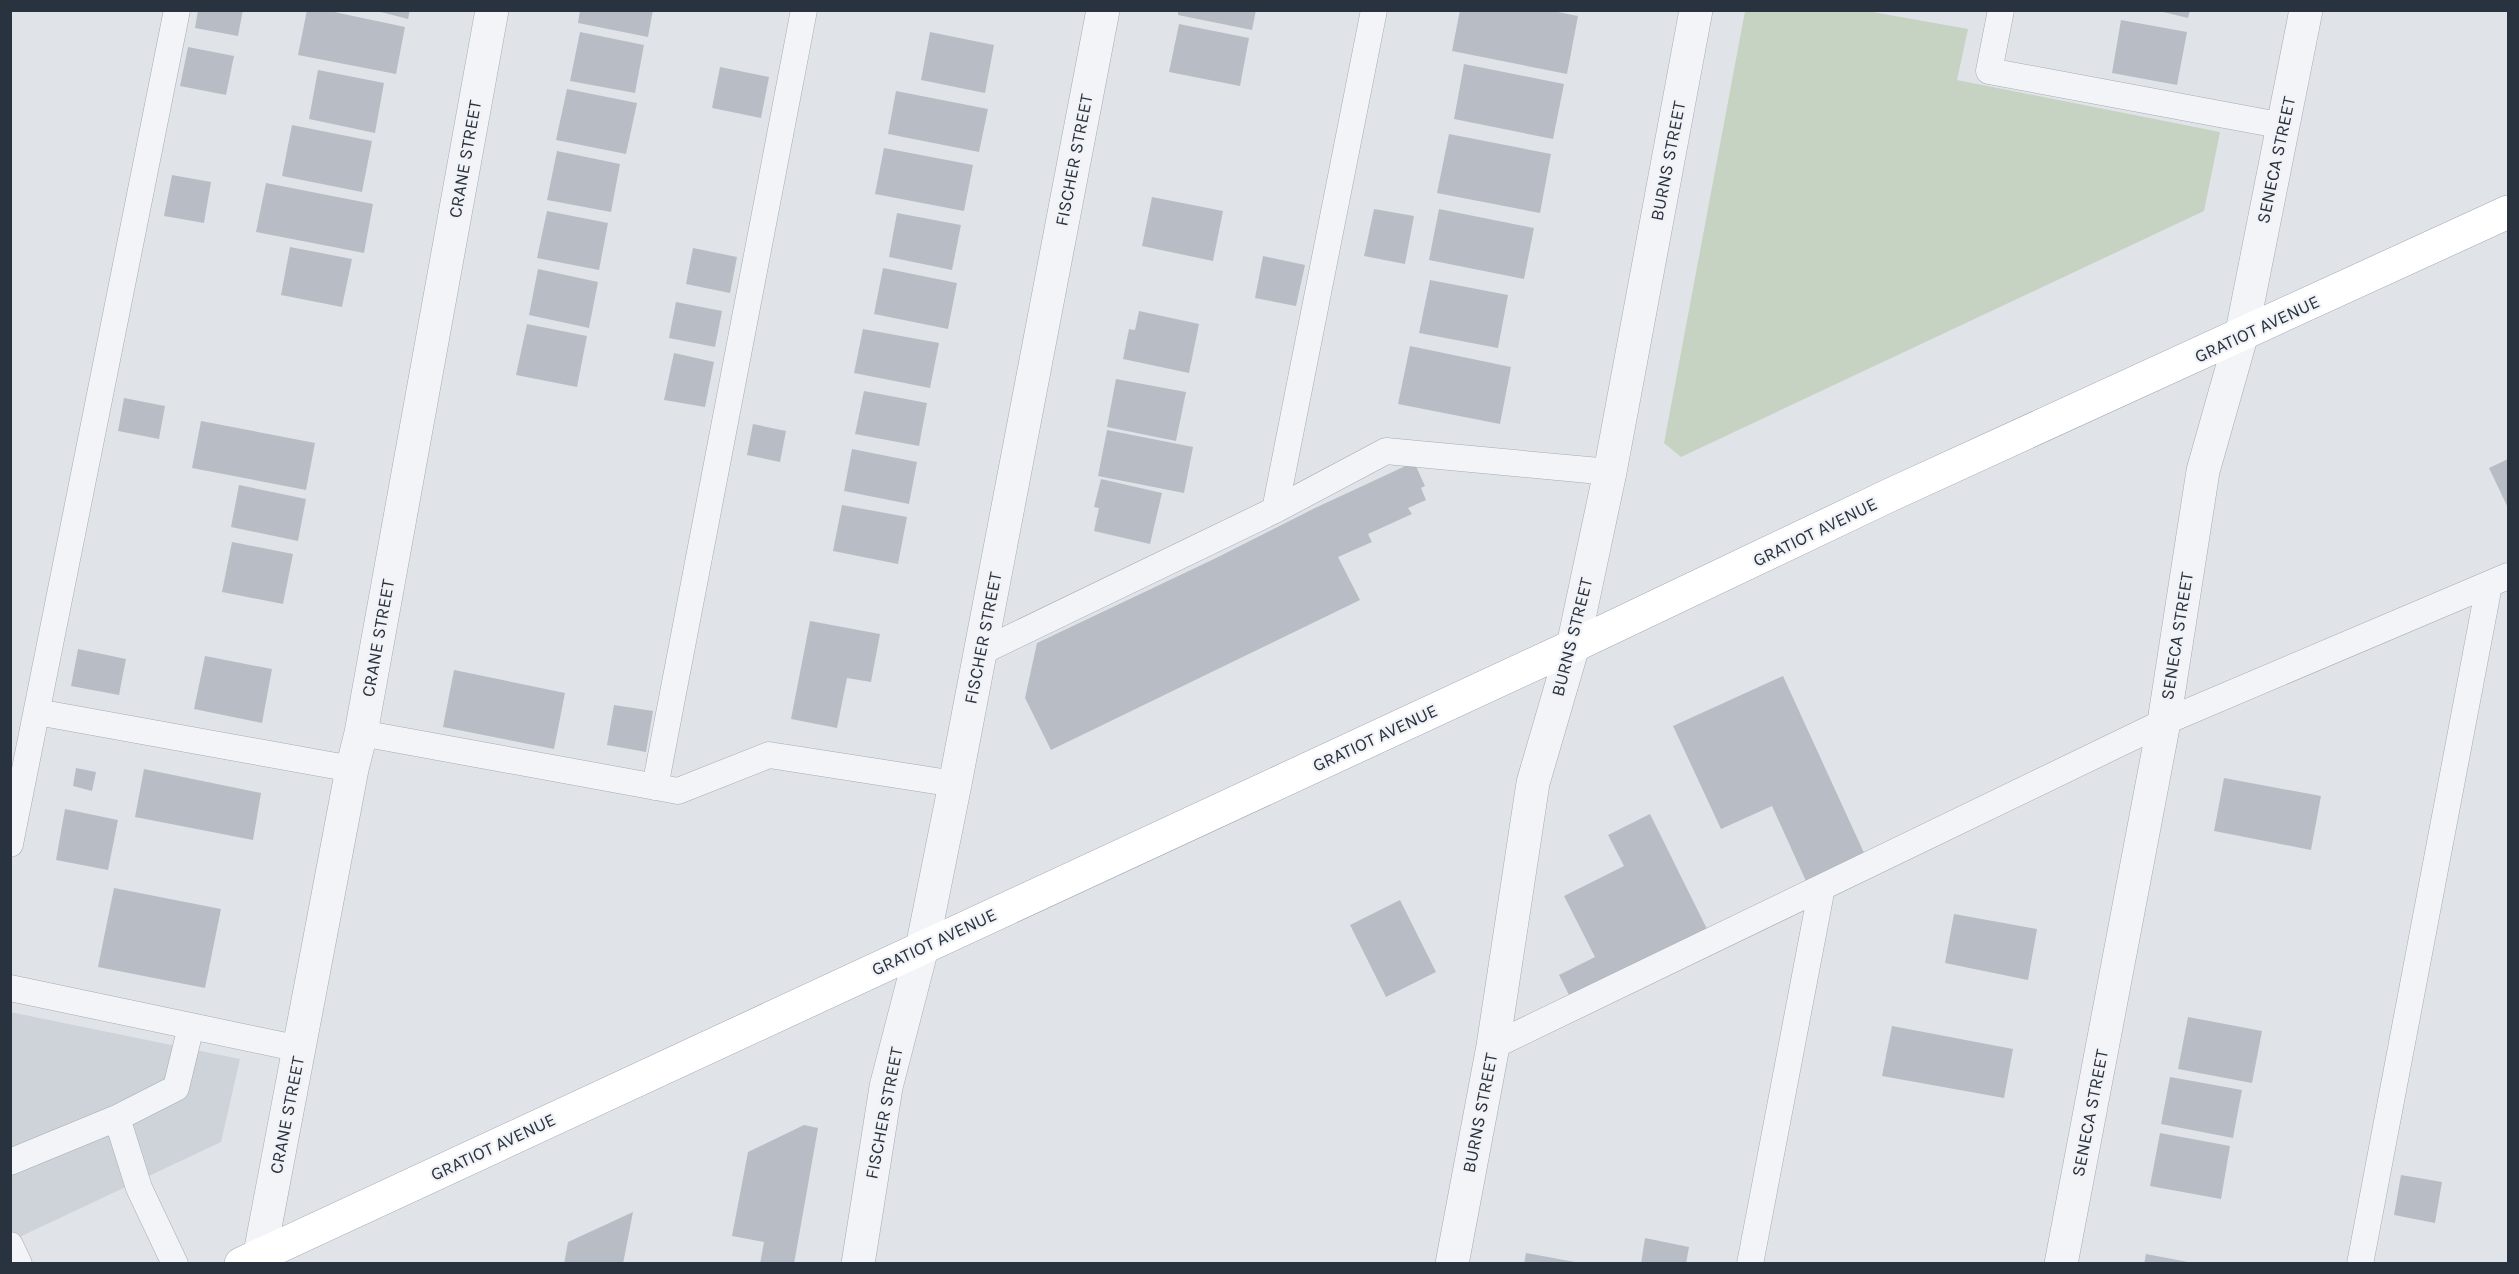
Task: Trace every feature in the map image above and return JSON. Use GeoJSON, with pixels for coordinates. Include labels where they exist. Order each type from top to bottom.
{"type":"FeatureCollection","features":[{"type":"Feature","properties":{"kind":"main road","name":"GRATIOT AVENUE"},"geometry":{"type":"LineString","coordinates":[[253,1260],[1573,646],[1901,490],[2241,337],[2508,212]]}},
{"type":"Feature","properties":{"kind":"street","name":"CRANE STREET"},"geometry":{"type":"LineString","coordinates":[[253,1260],[300,1049],[352,769],[361,733],[492,10]]}},
{"type":"Feature","properties":{"kind":"street","name":"FISCHER STREET"},"geometry":{"type":"LineString","coordinates":[[858,1263],[886,1088],[922,948],[956,784],[1103,10]]}},
{"type":"Feature","properties":{"kind":"street","name":"BURNS STREET"},"geometry":{"type":"LineString","coordinates":[[1452,1263],[1493,1046],[1533,783],[1573,646],[1610,472],[1696,10]]}},
{"type":"Feature","properties":{"kind":"street","name":"SENECA STREET"},"geometry":{"type":"LineString","coordinates":[[2061,1263],[2164,722],[2203,471],[2241,337],[2266,201],[2284,126],[2306,10]]}},
{"type":"Feature","properties":{"kind":"lane"},"geometry":{"type":"LineString","coordinates":[[10,844],[177,10]]}},
{"type":"Feature","properties":{"kind":"lane"},"geometry":{"type":"LineString","coordinates":[[655,787],[804,10]]}},
{"type":"Feature","properties":{"kind":"lane"},"geometry":{"type":"LineString","coordinates":[[1275,510],[1374,10]]}},
{"type":"Feature","properties":{"kind":"lane"},"geometry":{"type":"LineString","coordinates":[[2001,10],[1989,72],[2284,126]]}},
{"type":"Feature","properties":{"kind":"lane"},"geometry":{"type":"LineString","coordinates":[[981,652],[1275,510],[1386,451],[1610,472]]}},
{"type":"Feature","properties":{"kind":"lane"},"geometry":{"type":"LineString","coordinates":[[1493,1046],[2164,722],[2499,580]]}},
{"type":"Feature","properties":{"kind":"lane"},"geometry":{"type":"LineString","coordinates":[[2360,1263],[2499,580]]}},
{"type":"Feature","properties":{"kind":"lane"},"geometry":{"type":"LineString","coordinates":[[37,712],[352,769]]}},
{"type":"Feature","properties":{"kind":"lane"},"geometry":{"type":"LineString","coordinates":[[361,733],[678,791],[769,755],[956,784]]}},
{"type":"Feature","properties":{"kind":"lane"},"geometry":{"type":"LineString","coordinates":[[1750,1263],[1822,887]]}},
{"type":"Feature","properties":{"kind":"lane"},"geometry":{"type":"LineString","coordinates":[[10,988],[300,1049]]}},
{"type":"Feature","properties":{"kind":"lane"},"geometry":{"type":"LineString","coordinates":[[10,1162],[117,1118],[176,1088],[191,1026]]}},
{"type":"Feature","properties":{"kind":"lane"},"geometry":{"type":"LineString","coordinates":[[117,1118],[139,1188],[175,1263]]}},
{"type":"Feature","properties":{"kind":"lane"},"geometry":{"type":"LineString","coordinates":[[10,1245],[19,1263]]}},
{"type":"Feature","properties":{"kind":"shaded area"},"geometry":{"type":"Polygon","coordinates":[[[10,1012],[240,1059],[221,1142],[11,1241],[10,1012]]]}},
{"type":"Feature","properties":{"kind":"green space"},"geometry":{"type":"Polygon","coordinates":[[[1745,11],[1867,11],[1968,29],[1957,80],[2220,132],[2204,211],[1681,457],[1664,443],[1745,11]]]}},
{"type":"Feature","properties":{"kind":"building"},"geometry":{"type":"Polygon","coordinates":[[[198,10],[243,10],[238,36],[195,28],[198,10]]]}},
{"type":"Feature","properties":{"kind":"building"},"geometry":{"type":"Polygon","coordinates":[[[307,10],[325,10],[405,27],[396,74],[298,55],[307,10]]]}},
{"type":"Feature","properties":{"kind":"building"},"geometry":{"type":"Polygon","coordinates":[[[373,10],[410,10],[408,19],[373,10]]]}},
{"type":"Feature","properties":{"kind":"building"},"geometry":{"type":"Polygon","coordinates":[[[580,10],[653,10],[648,37],[578,23],[580,10]]]}},
{"type":"Feature","properties":{"kind":"building"},"geometry":{"type":"Polygon","coordinates":[[[1178,10],[1256,10],[1252,30],[1178,15],[1178,10]]]}},
{"type":"Feature","properties":{"kind":"building"},"geometry":{"type":"Polygon","coordinates":[[[1460,10],[1548,10],[1578,16],[1567,74],[1452,51],[1460,10]]]}},
{"type":"Feature","properties":{"kind":"building"},"geometry":{"type":"Polygon","coordinates":[[[2155,10],[2190,10],[2188,18],[2155,10]]]}},
{"type":"Feature","properties":{"kind":"building"},"geometry":{"type":"Polygon","coordinates":[[[2121,20],[2187,32],[2177,85],[2112,73],[2121,20]]]}},
{"type":"Feature","properties":{"kind":"building"},"geometry":{"type":"Polygon","coordinates":[[[1179,24],[1249,38],[1240,86],[1169,72],[1179,24]]]}},
{"type":"Feature","properties":{"kind":"building"},"geometry":{"type":"Polygon","coordinates":[[[580,32],[644,45],[635,93],[570,81],[580,32]]]}},
{"type":"Feature","properties":{"kind":"building"},"geometry":{"type":"Polygon","coordinates":[[[930,32],[994,45],[985,93],[921,80],[930,32]]]}},
{"type":"Feature","properties":{"kind":"building"},"geometry":{"type":"Polygon","coordinates":[[[188,47],[234,56],[226,95],[180,86],[188,47]]]}},
{"type":"Feature","properties":{"kind":"building"},"geometry":{"type":"Polygon","coordinates":[[[1464,64],[1564,84],[1553,139],[1454,119],[1464,64]]]}},
{"type":"Feature","properties":{"kind":"building"},"geometry":{"type":"Polygon","coordinates":[[[720,67],[769,77],[761,118],[712,108],[720,67]]]}},
{"type":"Feature","properties":{"kind":"building"},"geometry":{"type":"Polygon","coordinates":[[[318,70],[384,83],[375,133],[309,119],[318,70]]]}},
{"type":"Feature","properties":{"kind":"building"},"geometry":{"type":"Polygon","coordinates":[[[567,89],[637,103],[626,154],[556,140],[567,89]]]}},
{"type":"Feature","properties":{"kind":"building"},"geometry":{"type":"Polygon","coordinates":[[[896,91],[988,109],[979,152],[888,134],[896,91]]]}},
{"type":"Feature","properties":{"kind":"building"},"geometry":{"type":"Polygon","coordinates":[[[292,125],[372,141],[362,192],[282,176],[292,125]]]}},
{"type":"Feature","properties":{"kind":"building"},"geometry":{"type":"Polygon","coordinates":[[[1449,134],[1551,154],[1540,213],[1437,193],[1449,134]]]}},
{"type":"Feature","properties":{"kind":"building"},"geometry":{"type":"Polygon","coordinates":[[[884,148],[973,165],[964,211],[875,194],[884,148]]]}},
{"type":"Feature","properties":{"kind":"building"},"geometry":{"type":"Polygon","coordinates":[[[557,151],[620,164],[611,212],[547,200],[557,151]]]}},
{"type":"Feature","properties":{"kind":"building"},"geometry":{"type":"Polygon","coordinates":[[[172,175],[211,182],[204,223],[164,216],[172,175]]]}},
{"type":"Feature","properties":{"kind":"building"},"geometry":{"type":"Polygon","coordinates":[[[266,183],[373,204],[364,253],[256,232],[266,183]]]}},
{"type":"Feature","properties":{"kind":"building"},"geometry":{"type":"Polygon","coordinates":[[[1152,197],[1223,211],[1213,261],[1142,246],[1152,197]]]}},
{"type":"Feature","properties":{"kind":"building"},"geometry":{"type":"Polygon","coordinates":[[[1374,209],[1414,216],[1405,264],[1364,256],[1374,209]]]}},
{"type":"Feature","properties":{"kind":"building"},"geometry":{"type":"Polygon","coordinates":[[[1439,209],[1534,228],[1524,279],[1429,260],[1439,209]]]}},
{"type":"Feature","properties":{"kind":"building"},"geometry":{"type":"Polygon","coordinates":[[[547,211],[608,223],[599,270],[537,258],[547,211]]]}},
{"type":"Feature","properties":{"kind":"building"},"geometry":{"type":"Polygon","coordinates":[[[897,213],[961,225],[952,270],[889,257],[897,213]]]}},
{"type":"Feature","properties":{"kind":"building"},"geometry":{"type":"Polygon","coordinates":[[[290,247],[352,259],[342,307],[281,295],[290,247]]]}},
{"type":"Feature","properties":{"kind":"building"},"geometry":{"type":"Polygon","coordinates":[[[693,248],[737,257],[730,293],[686,284],[693,248]]]}},
{"type":"Feature","properties":{"kind":"building"},"geometry":{"type":"Polygon","coordinates":[[[1263,256],[1305,265],[1296,306],[1255,298],[1263,256]]]}},
{"type":"Feature","properties":{"kind":"building"},"geometry":{"type":"Polygon","coordinates":[[[883,268],[957,283],[948,329],[874,314],[883,268]]]}},
{"type":"Feature","properties":{"kind":"building"},"geometry":{"type":"Polygon","coordinates":[[[538,269],[598,282],[589,328],[529,315],[538,269]]]}},
{"type":"Feature","properties":{"kind":"building"},"geometry":{"type":"Polygon","coordinates":[[[1430,280],[1508,295],[1498,348],[1419,333],[1430,280]]]}},
{"type":"Feature","properties":{"kind":"building"},"geometry":{"type":"Polygon","coordinates":[[[676,302],[722,311],[715,347],[669,338],[676,302]]]}},
{"type":"Feature","properties":{"kind":"building"},"geometry":{"type":"Polygon","coordinates":[[[1139,311],[1199,324],[1189,373],[1123,359],[1129,329],[1135,330],[1139,311]]]}},
{"type":"Feature","properties":{"kind":"building"},"geometry":{"type":"Polygon","coordinates":[[[527,324],[587,336],[577,387],[516,375],[527,324]]]}},
{"type":"Feature","properties":{"kind":"building"},"geometry":{"type":"Polygon","coordinates":[[[863,329],[939,343],[930,388],[854,373],[863,329]]]}},
{"type":"Feature","properties":{"kind":"building"},"geometry":{"type":"Polygon","coordinates":[[[1410,346],[1511,367],[1500,424],[1398,404],[1410,346]]]}},
{"type":"Feature","properties":{"kind":"building"},"geometry":{"type":"Polygon","coordinates":[[[674,353],[714,362],[705,407],[664,400],[674,353]]]}},
{"type":"Feature","properties":{"kind":"building"},"geometry":{"type":"Polygon","coordinates":[[[1116,379],[1186,392],[1176,441],[1107,427],[1116,379]]]}},
{"type":"Feature","properties":{"kind":"building"},"geometry":{"type":"Polygon","coordinates":[[[864,391],[927,403],[919,446],[855,434],[864,391]]]}},
{"type":"Feature","properties":{"kind":"building"},"geometry":{"type":"Polygon","coordinates":[[[124,398],[165,406],[159,439],[118,431],[124,398]]]}},
{"type":"Feature","properties":{"kind":"building"},"geometry":{"type":"Polygon","coordinates":[[[201,421],[315,443],[306,490],[192,468],[201,421]]]}},
{"type":"Feature","properties":{"kind":"building"},"geometry":{"type":"Polygon","coordinates":[[[753,424],[786,431],[780,462],[747,455],[753,424]]]}},
{"type":"Feature","properties":{"kind":"building"},"geometry":{"type":"Polygon","coordinates":[[[1107,430],[1193,447],[1184,493],[1098,476],[1107,430]]]}},
{"type":"Feature","properties":{"kind":"building"},"geometry":{"type":"Polygon","coordinates":[[[852,449],[917,462],[909,504],[844,491],[852,449]]]}},
{"type":"Feature","properties":{"kind":"building"},"geometry":{"type":"Polygon","coordinates":[[[2508,459],[2508,508],[2489,468],[2508,459]]]}},
{"type":"Feature","properties":{"kind":"building"},"geometry":{"type":"Polygon","coordinates":[[[1414,462],[1425,486],[1421,488],[1426,500],[1408,508],[1412,514],[1368,534],[1372,542],[1338,557],[1360,600],[1051,750],[1025,698],[1037,643],[1414,462]]]}},
{"type":"Feature","properties":{"kind":"building"},"geometry":{"type":"Polygon","coordinates":[[[1101,479],[1162,493],[1150,544],[1094,531],[1099,508],[1094,507],[1101,479]]]}},
{"type":"Feature","properties":{"kind":"building"},"geometry":{"type":"Polygon","coordinates":[[[239,485],[306,499],[298,541],[231,527],[239,485]]]}},
{"type":"Feature","properties":{"kind":"building"},"geometry":{"type":"Polygon","coordinates":[[[842,505],[907,517],[898,564],[833,551],[842,505]]]}},
{"type":"Feature","properties":{"kind":"building"},"geometry":{"type":"Polygon","coordinates":[[[232,542],[293,554],[283,604],[222,592],[232,542]]]}},
{"type":"Feature","properties":{"kind":"building"},"geometry":{"type":"Polygon","coordinates":[[[810,621],[880,634],[871,682],[847,678],[837,728],[791,719],[810,621]]]}},
{"type":"Feature","properties":{"kind":"building"},"geometry":{"type":"Polygon","coordinates":[[[78,649],[126,659],[119,695],[71,686],[78,649]]]}},
{"type":"Feature","properties":{"kind":"building"},"geometry":{"type":"Polygon","coordinates":[[[205,656],[272,669],[262,723],[194,709],[205,656]]]}},
{"type":"Feature","properties":{"kind":"building"},"geometry":{"type":"Polygon","coordinates":[[[454,670],[565,693],[554,749],[443,727],[454,670]]]}},
{"type":"Feature","properties":{"kind":"building"},"geometry":{"type":"Polygon","coordinates":[[[1783,676],[1865,855],[1806,881],[1772,806],[1721,829],[1673,726],[1783,676]]]}},
{"type":"Feature","properties":{"kind":"building"},"geometry":{"type":"Polygon","coordinates":[[[614,705],[653,711],[646,752],[607,745],[614,705]]]}},
{"type":"Feature","properties":{"kind":"building"},"geometry":{"type":"Polygon","coordinates":[[[76,768],[96,772],[92,791],[73,786],[76,768]]]}},
{"type":"Feature","properties":{"kind":"building"},"geometry":{"type":"Polygon","coordinates":[[[144,769],[261,793],[253,840],[135,817],[144,769]]]}},
{"type":"Feature","properties":{"kind":"building"},"geometry":{"type":"Polygon","coordinates":[[[2224,778],[2321,796],[2311,850],[2214,831],[2224,778]]]}},
{"type":"Feature","properties":{"kind":"building"},"geometry":{"type":"Polygon","coordinates":[[[65,809],[118,820],[108,870],[56,860],[65,809]]]}},
{"type":"Feature","properties":{"kind":"building"},"geometry":{"type":"Polygon","coordinates":[[[1650,814],[1707,929],[1570,997],[1559,975],[1595,957],[1564,896],[1624,866],[1608,835],[1650,814]]]}},
{"type":"Feature","properties":{"kind":"building"},"geometry":{"type":"Polygon","coordinates":[[[114,888],[221,909],[205,988],[98,967],[114,888]]]}},
{"type":"Feature","properties":{"kind":"building"},"geometry":{"type":"Polygon","coordinates":[[[1400,900],[1436,972],[1386,997],[1350,925],[1400,900]]]}},
{"type":"Feature","properties":{"kind":"building"},"geometry":{"type":"Polygon","coordinates":[[[1954,914],[2037,929],[2028,980],[1945,963],[1954,914]]]}},
{"type":"Feature","properties":{"kind":"building"},"geometry":{"type":"Polygon","coordinates":[[[2188,1017],[2262,1031],[2252,1083],[2178,1069],[2188,1017]]]}},
{"type":"Feature","properties":{"kind":"building"},"geometry":{"type":"Polygon","coordinates":[[[1892,1026],[2013,1049],[2004,1098],[1882,1076],[1892,1026]]]}},
{"type":"Feature","properties":{"kind":"building"},"geometry":{"type":"Polygon","coordinates":[[[2170,1077],[2242,1090],[2233,1138],[2161,1124],[2170,1077]]]}},
{"type":"Feature","properties":{"kind":"building"},"geometry":{"type":"Polygon","coordinates":[[[804,1125],[818,1128],[794,1264],[760,1264],[764,1242],[732,1236],[748,1152],[804,1125]]]}},
{"type":"Feature","properties":{"kind":"building"},"geometry":{"type":"Polygon","coordinates":[[[2160,1133],[2230,1146],[2221,1199],[2150,1186],[2160,1133]]]}},
{"type":"Feature","properties":{"kind":"building"},"geometry":{"type":"Polygon","coordinates":[[[2401,1175],[2442,1182],[2435,1223],[2394,1215],[2401,1175]]]}},
{"type":"Feature","properties":{"kind":"building"},"geometry":{"type":"Polygon","coordinates":[[[633,1212],[623,1264],[564,1264],[568,1242],[633,1212]]]}},
{"type":"Feature","properties":{"kind":"building"},"geometry":{"type":"Polygon","coordinates":[[[1645,1238],[1689,1247],[1686,1264],[1641,1264],[1645,1238]]]}},
{"type":"Feature","properties":{"kind":"building"},"geometry":{"type":"Polygon","coordinates":[[[1526,1253],[1575,1262],[1575,1264],[1524,1264],[1526,1253]]]}},
{"type":"Feature","properties":{"kind":"building"},"geometry":{"type":"Polygon","coordinates":[[[2146,1254],[2188,1262],[2188,1264],[2144,1264],[2146,1254]]]}}]}
